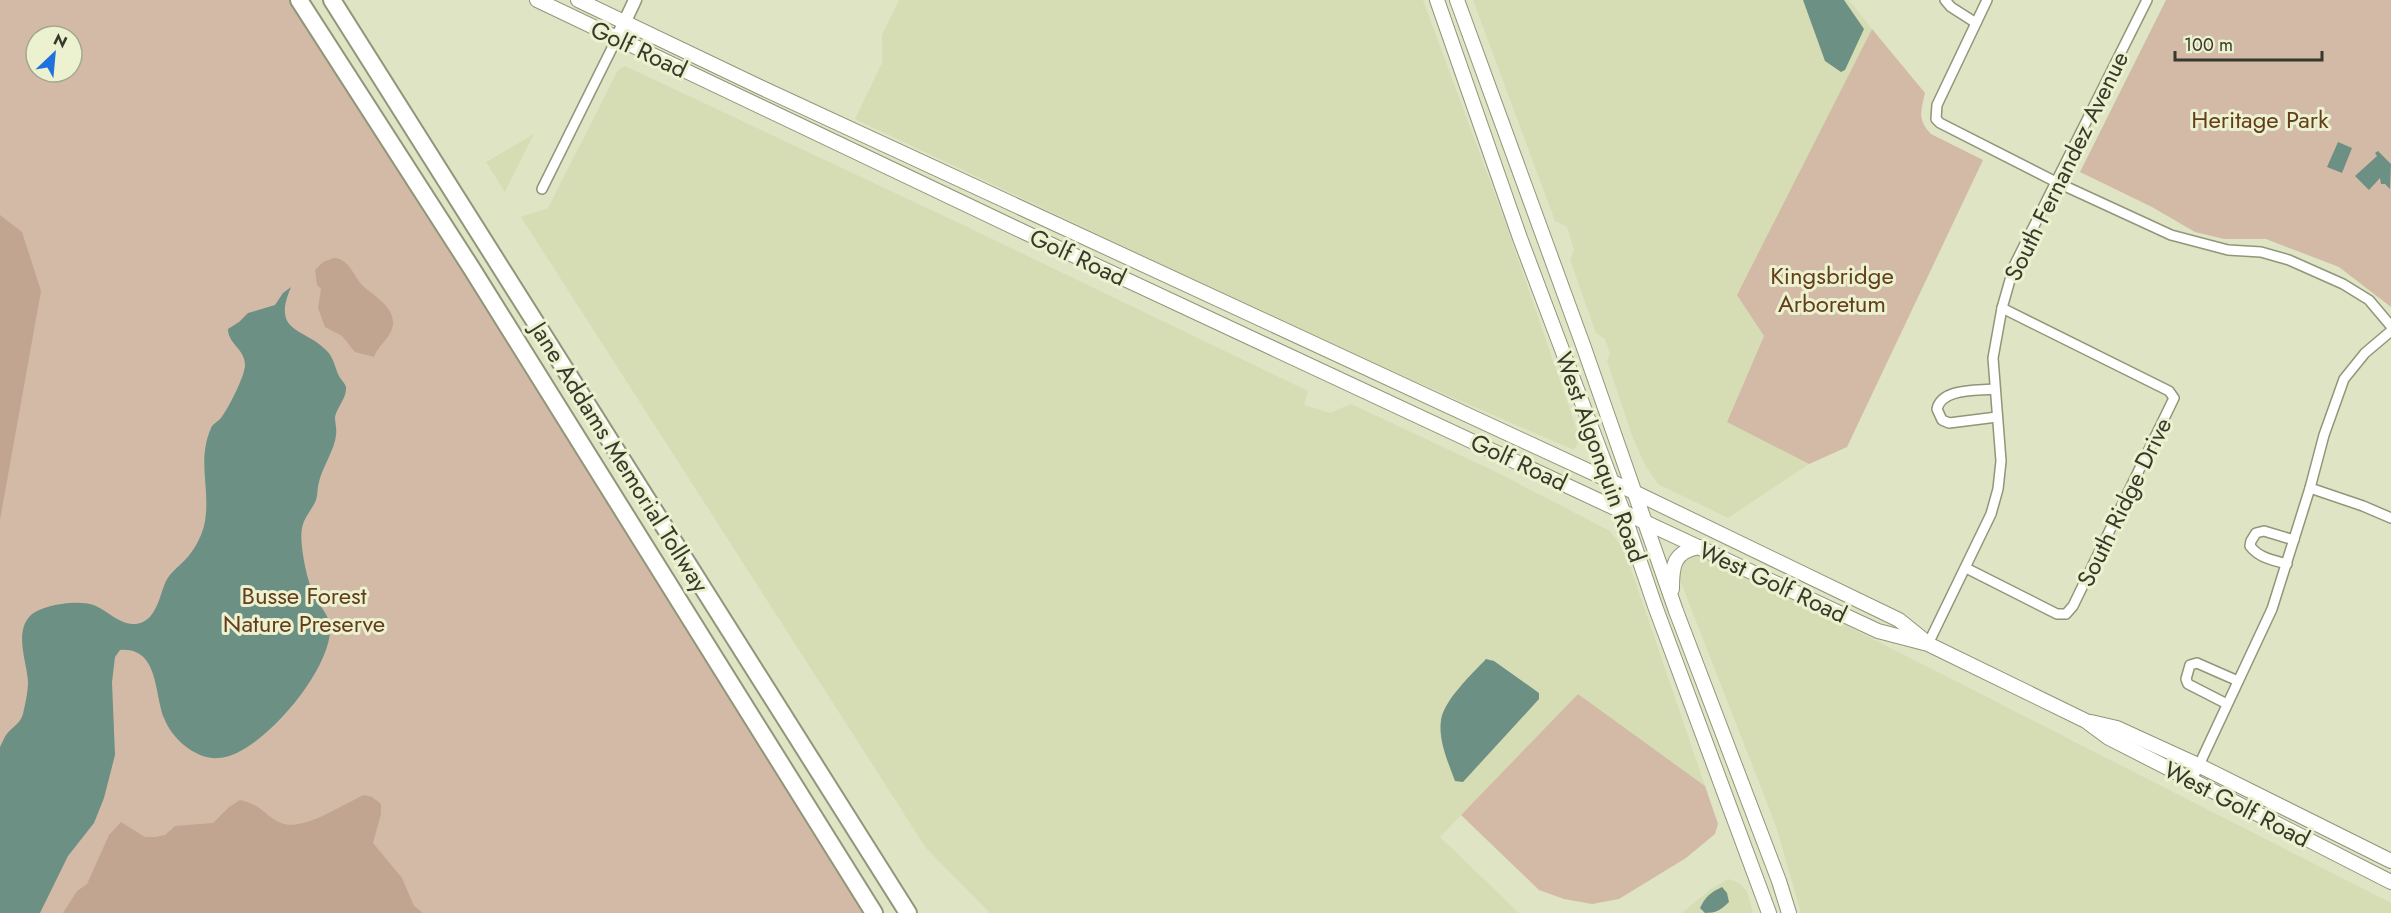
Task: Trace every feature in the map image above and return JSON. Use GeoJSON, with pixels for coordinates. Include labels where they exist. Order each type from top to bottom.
{"type":"FeatureCollection","features":[{"type":"Feature","properties":{"kind":"highway","name":"Jane Addams Memorial Tollway"},"geometry":{"type":"LineString","coordinates":[[299,0],[472,269],[873,913]]}},
{"type":"Feature","properties":{"kind":"highway","name":"Jane Addams Memorial Tollway"},"geometry":{"type":"LineString","coordinates":[[332,0],[908,913]]}},
{"type":"Feature","properties":{"kind":"main road","name":"Golf Road"},"geometry":{"type":"LineString","coordinates":[[537,0],[1034,237],[1622,509]]}},
{"type":"Feature","properties":{"kind":"main road","name":"Golf Road"},"geometry":{"type":"LineString","coordinates":[[579,0],[760,87],[1634,492]]}},
{"type":"Feature","properties":{"kind":"main road"},"geometry":{"type":"LineString","coordinates":[[617,38],[635,0]]}},
{"type":"Feature","properties":{"kind":"main road","name":"West Algonquin Road"},"geometry":{"type":"LineString","coordinates":[[1437,0],[1520,238],[1622,509],[1655,606],[1769,913]]}},
{"type":"Feature","properties":{"kind":"main road","name":"West Algonquin Road"},"geometry":{"type":"LineString","coordinates":[[1458,0],[1583,345],[1672,600],[1779,881],[1789,913]]}},
{"type":"Feature","properties":{"kind":"main road","name":"West Golf Road"},"geometry":{"type":"LineString","coordinates":[[1634,492],[1899,620],[1928,644]]}},
{"type":"Feature","properties":{"kind":"main road","name":"West Golf Road"},"geometry":{"type":"LineString","coordinates":[[1622,509],[1878,630],[1928,644],[2086,721],[2109,738],[2391,882]]}},
{"type":"Feature","properties":{"kind":"main road"},"geometry":{"type":"LineString","coordinates":[[1672,600],[1672,569],[1676,559],[1690,549],[1699,547]]}},
{"type":"Feature","properties":{"kind":"main road","name":"West Golf Road"},"geometry":{"type":"LineString","coordinates":[[2086,721],[2117,728],[2198,765],[2391,861]]}},
{"type":"Feature","properties":{"kind":"street"},"geometry":{"type":"LineString","coordinates":[[1945,0],[1951,7],[1976,23]]}},
{"type":"Feature","properties":{"kind":"street"},"geometry":{"type":"LineString","coordinates":[[1987,0],[1937,105],[1936,115],[1940,123],[2056,182],[2171,235],[2228,250],[2261,252],[2289,260],[2343,284],[2369,300],[2391,326]]}},
{"type":"Feature","properties":{"kind":"street","name":"South Fernandez Avenue"},"geometry":{"type":"LineString","coordinates":[[1928,644],[1991,514],[1998,489],[2001,461],[1993,358],[2002,308],[2014,266],[2147,0]]}},
{"type":"Feature","properties":{"kind":"street"},"geometry":{"type":"LineString","coordinates":[[542,189],[617,38]]}},
{"type":"Feature","properties":{"kind":"street","name":"South Ridge Drive"},"geometry":{"type":"LineString","coordinates":[[1966,568],[2057,614],[2066,614],[2078,596],[2174,398],[2169,391],[2002,308]]}},
{"type":"Feature","properties":{"kind":"street"},"geometry":{"type":"LineString","coordinates":[[2192,780],[2272,609],[2310,489],[2324,435],[2344,379],[2365,352],[2391,331]]}},
{"type":"Feature","properties":{"kind":"street"},"geometry":{"type":"LineString","coordinates":[[1994,389],[1949,394],[1939,402],[1937,409],[1942,420],[1948,423],[1997,417]]}},
{"type":"Feature","properties":{"kind":"street"},"geometry":{"type":"LineString","coordinates":[[2310,489],[2363,506],[2391,518]]}},
{"type":"Feature","properties":{"kind":"street"},"geometry":{"type":"LineString","coordinates":[[2287,564],[2264,557],[2254,551],[2250,546],[2251,541],[2256,533],[2264,531],[2294,540]]}},
{"type":"Feature","properties":{"kind":"street"},"geometry":{"type":"LineString","coordinates":[[2227,704],[2188,684],[2186,670],[2190,665],[2197,663],[2238,681]]}},
{"type":"Feature","properties":{"kind":"shaded area"},"geometry":{"type":"Polygon","coordinates":[[[899,0],[1423,0],[1507,227],[1580,439],[1574,450],[1336,347],[855,119],[882,63],[882,35],[899,0]]]}},
{"type":"Feature","properties":{"kind":"shaded area"},"geometry":{"type":"Polygon","coordinates":[[[1473,0],[1849,0],[1872,29],[1738,295],[1764,336],[1727,422],[1809,464],[1728,518],[1658,484],[1645,465],[1633,438],[1607,361],[1610,354],[1605,339],[1596,333],[1570,260],[1574,250],[1567,227],[1555,221],[1473,0]]]}},
{"type":"Feature","properties":{"kind":"shaded area"},"geometry":{"type":"Polygon","coordinates":[[[625,66],[1308,391],[1304,405],[1330,413],[1351,404],[1494,471],[1610,531],[1626,554],[1705,786],[1578,694],[1440,837],[1519,913],[990,913],[926,848],[521,217],[548,208],[618,70],[625,66]]]}},
{"type":"Feature","properties":{"kind":"shaded area"},"geometry":{"type":"Polygon","coordinates":[[[534,134],[505,192],[486,162],[534,134]]]}},
{"type":"Feature","properties":{"kind":"shaded area"},"geometry":{"type":"Polygon","coordinates":[[[0,215],[22,232],[41,291],[0,520],[0,215]]]}},
{"type":"Feature","properties":{"kind":"shaded area"},"geometry":{"type":"Polygon","coordinates":[[[334,258],[344,261],[363,286],[383,302],[391,313],[392,330],[374,357],[355,352],[342,336],[325,327],[318,308],[321,289],[317,285],[315,270],[323,262],[334,258]]]}},
{"type":"Feature","properties":{"kind":"shaded area"},"geometry":{"type":"Polygon","coordinates":[[[1695,552],[1706,554],[2391,903],[2391,913],[1801,913],[1776,826],[1678,575],[1680,568],[1695,552]]]}},
{"type":"Feature","properties":{"kind":"shaded area"},"geometry":{"type":"Polygon","coordinates":[[[364,795],[372,797],[381,804],[381,814],[373,843],[402,878],[414,906],[423,913],[63,913],[77,891],[87,884],[109,835],[121,822],[145,837],[155,837],[165,835],[175,826],[213,823],[229,807],[240,800],[258,807],[281,823],[300,824],[323,816],[364,795]]]}},
{"type":"Feature","properties":{"kind":"shaded area"},"geometry":{"type":"Polygon","coordinates":[[[1728,879],[1739,883],[1747,891],[1753,913],[1682,913],[1711,889],[1728,879]]]}},
{"type":"Feature","properties":{"kind":"green space","name":"Busse Forest Nature Preserve"},"geometry":{"type":"Polygon","coordinates":[[[0,0],[297,0],[874,913],[0,913],[0,0]]]}},
{"type":"Feature","properties":{"kind":"green space","name":"Heritage Park"},"geometry":{"type":"Polygon","coordinates":[[[2166,0],[2391,0],[2391,307],[2339,267],[2266,239],[2224,239],[2195,232],[2152,207],[2080,172],[2166,0]]]}},
{"type":"Feature","properties":{"kind":"green space","name":"Kingsbridge Arboretum"},"geometry":{"type":"Polygon","coordinates":[[[1872,29],[1925,93],[1921,115],[1931,134],[1983,160],[1847,447],[1809,464],[1727,422],[1764,336],[1737,295],[1872,29]]]}},
{"type":"Feature","properties":{"kind":"green space"},"geometry":{"type":"Polygon","coordinates":[[[1578,694],[1705,786],[1718,824],[1715,834],[1686,858],[1619,899],[1592,904],[1564,899],[1539,890],[1461,815],[1578,694]]]}},
{"type":"Feature","properties":{"kind":"water"},"geometry":{"type":"Polygon","coordinates":[[[1803,0],[1844,0],[1864,29],[1845,70],[1841,72],[1825,61],[1803,0]]]}},
{"type":"Feature","properties":{"kind":"water"},"geometry":{"type":"Polygon","coordinates":[[[2338,142],[2352,148],[2342,173],[2327,167],[2338,142]]]}},
{"type":"Feature","properties":{"kind":"water"},"geometry":{"type":"Polygon","coordinates":[[[2378,151],[2391,164],[2390,189],[2385,184],[2381,184],[2380,178],[2369,190],[2355,176],[2377,156],[2375,153],[2378,151]]]}},
{"type":"Feature","properties":{"kind":"water"},"geometry":{"type":"Polygon","coordinates":[[[291,287],[285,313],[288,322],[293,328],[327,351],[346,387],[345,395],[335,417],[335,440],[318,484],[316,500],[304,520],[301,535],[309,581],[314,595],[328,618],[330,627],[328,644],[320,664],[307,686],[273,726],[236,753],[210,758],[186,747],[168,726],[153,674],[142,656],[133,651],[120,650],[115,657],[112,682],[115,755],[104,798],[94,823],[68,856],[40,913],[0,913],[0,747],[6,735],[22,717],[28,690],[22,639],[25,623],[30,616],[43,608],[72,603],[96,606],[130,624],[143,622],[153,613],[168,578],[193,549],[204,526],[206,501],[204,465],[207,441],[212,426],[221,418],[232,400],[245,365],[228,329],[248,313],[275,305],[283,293],[291,287]]]}},
{"type":"Feature","properties":{"kind":"water"},"geometry":{"type":"Polygon","coordinates":[[[1486,659],[1494,661],[1539,693],[1539,699],[1463,782],[1455,781],[1442,743],[1440,728],[1443,712],[1453,696],[1486,659]]]}},
{"type":"Feature","properties":{"kind":"water"},"geometry":{"type":"Polygon","coordinates":[[[1722,887],[1727,893],[1729,902],[1718,911],[1705,913],[1700,908],[1704,901],[1722,887]]]}}]}
